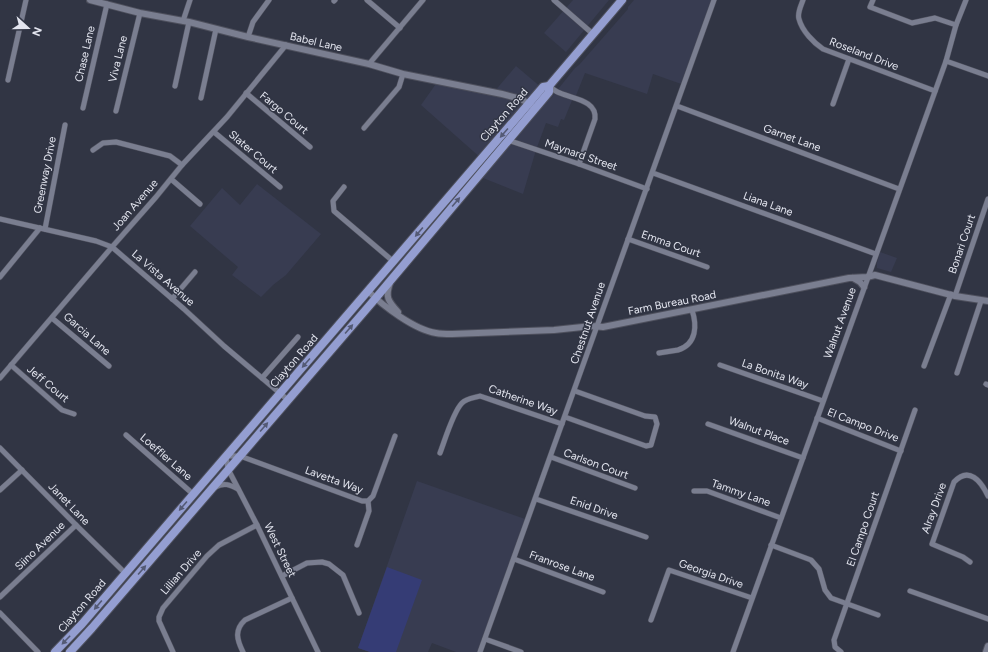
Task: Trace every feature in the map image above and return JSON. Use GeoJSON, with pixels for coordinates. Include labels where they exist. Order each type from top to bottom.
{"type":"FeatureCollection","features":[{"type":"Feature","properties":{"kind":"main road","name":"Clayton Road"},"geometry":{"type":"LineString","coordinates":[[55,652],[82,624],[368,291],[532,106],[549,92],[549,86],[622,0]]}},
{"type":"Feature","properties":{"kind":"main road","name":"Clayton Road"},"geometry":{"type":"LineString","coordinates":[[70,652],[392,279],[508,140],[532,106]]}},
{"type":"Feature","properties":{"kind":"street"},"geometry":{"type":"LineString","coordinates":[[8,80],[26,0]]}},
{"type":"Feature","properties":{"kind":"street","name":"Babel Lane"},"geometry":{"type":"LineString","coordinates":[[90,0],[140,13],[186,21],[248,37],[369,64],[403,74],[502,94],[521,99],[532,106]]}},
{"type":"Feature","properties":{"kind":"street"},"geometry":{"type":"LineString","coordinates":[[175,86],[190,0]]}},
{"type":"Feature","properties":{"kind":"street"},"geometry":{"type":"LineString","coordinates":[[248,37],[252,22],[269,0]]}},
{"type":"Feature","properties":{"kind":"street"},"geometry":{"type":"LineString","coordinates":[[367,0],[400,28]]}},
{"type":"Feature","properties":{"kind":"street"},"geometry":{"type":"LineString","coordinates":[[369,64],[423,0]]}},
{"type":"Feature","properties":{"kind":"street"},"geometry":{"type":"LineString","coordinates":[[554,0],[593,34]]}},
{"type":"Feature","properties":{"kind":"street","name":"Chestnut Avenue"},"geometry":{"type":"LineString","coordinates":[[480,652],[575,391],[714,0]]}},
{"type":"Feature","properties":{"kind":"street","name":"Roseland Drive"},"geometry":{"type":"LineString","coordinates":[[803,0],[799,10],[798,19],[804,30],[823,50],[935,91]]}},
{"type":"Feature","properties":{"kind":"street"},"geometry":{"type":"LineString","coordinates":[[873,0],[870,7],[912,23],[935,18],[956,26]]}},
{"type":"Feature","properties":{"kind":"street","name":"Walnut Avenue"},"geometry":{"type":"LineString","coordinates":[[733,652],[946,61],[956,26],[966,0]]}},
{"type":"Feature","properties":{"kind":"street","name":"Chase Lane"},"geometry":{"type":"LineString","coordinates":[[83,108],[107,4]]}},
{"type":"Feature","properties":{"kind":"street","name":"Viva Lane"},"geometry":{"type":"LineString","coordinates":[[116,111],[140,13]]}},
{"type":"Feature","properties":{"kind":"street"},"geometry":{"type":"LineString","coordinates":[[201,98],[216,29]]}},
{"type":"Feature","properties":{"kind":"street","name":"Joan Avenue"},"geometry":{"type":"LineString","coordinates":[[0,378],[182,165],[214,132],[286,45]]}},
{"type":"Feature","properties":{"kind":"street"},"geometry":{"type":"LineString","coordinates":[[833,104],[849,59]]}},
{"type":"Feature","properties":{"kind":"street"},"geometry":{"type":"LineString","coordinates":[[946,61],[988,76]]}},
{"type":"Feature","properties":{"kind":"street"},"geometry":{"type":"LineString","coordinates":[[364,128],[399,87],[403,74]]}},
{"type":"Feature","properties":{"kind":"street"},"geometry":{"type":"LineString","coordinates":[[549,86],[558,93],[586,103],[594,108],[596,113],[579,164]]}},
{"type":"Feature","properties":{"kind":"street","name":"Fargo Court"},"geometry":{"type":"LineString","coordinates":[[246,93],[310,147]]}},
{"type":"Feature","properties":{"kind":"street","name":"Garnet Lane"},"geometry":{"type":"LineString","coordinates":[[677,106],[899,189]]}},
{"type":"Feature","properties":{"kind":"street","name":"Greenway Drive"},"geometry":{"type":"LineString","coordinates":[[42,229],[65,125]]}},
{"type":"Feature","properties":{"kind":"street","name":"Slater Court"},"geometry":{"type":"LineString","coordinates":[[214,132],[280,187]]}},
{"type":"Feature","properties":{"kind":"street","name":"Maynard Street"},"geometry":{"type":"LineString","coordinates":[[508,140],[579,164],[647,190]]}},
{"type":"Feature","properties":{"kind":"street"},"geometry":{"type":"LineString","coordinates":[[93,150],[103,144],[116,142],[170,156],[182,165]]}},
{"type":"Feature","properties":{"kind":"street","name":"Liana Lane"},"geometry":{"type":"LineString","coordinates":[[653,173],[876,254]]}},
{"type":"Feature","properties":{"kind":"street"},"geometry":{"type":"LineString","coordinates":[[171,179],[200,204]]}},
{"type":"Feature","properties":{"kind":"street"},"geometry":{"type":"LineString","coordinates":[[344,187],[333,201],[334,211],[394,262]]}},
{"type":"Feature","properties":{"kind":"street","name":"Bonari Court"},"geometry":{"type":"LineString","coordinates":[[924,366],[953,295],[988,199]]}},
{"type":"Feature","properties":{"kind":"street","name":"La Vista Avenue"},"geometry":{"type":"LineString","coordinates":[[0,219],[96,241],[112,247],[224,346],[288,400]]}},
{"type":"Feature","properties":{"kind":"street"},"geometry":{"type":"LineString","coordinates":[[0,277],[42,229]]}},
{"type":"Feature","properties":{"kind":"street","name":"Emma Court"},"geometry":{"type":"LineString","coordinates":[[628,240],[707,267]]}},
{"type":"Feature","properties":{"kind":"street"},"geometry":{"type":"LineString","coordinates":[[172,299],[195,272]]}},
{"type":"Feature","properties":{"kind":"street","name":"Farm Bureau Road"},"geometry":{"type":"LineString","coordinates":[[368,291],[375,299],[404,319],[420,328],[436,333],[554,330],[598,326],[603,327],[849,278],[867,277],[875,274],[953,295],[985,301]]}},
{"type":"Feature","properties":{"kind":"street"},"geometry":{"type":"LineString","coordinates":[[849,278],[858,280],[864,287]]}},
{"type":"Feature","properties":{"kind":"street"},"geometry":{"type":"LineString","coordinates":[[392,279],[387,291],[388,298],[404,319]]}},
{"type":"Feature","properties":{"kind":"street"},"geometry":{"type":"LineString","coordinates":[[957,373],[985,301]]}},
{"type":"Feature","properties":{"kind":"street"},"geometry":{"type":"LineString","coordinates":[[659,353],[679,350],[690,342],[695,332],[692,310]]}},
{"type":"Feature","properties":{"kind":"street","name":"Garcia Lane"},"geometry":{"type":"LineString","coordinates":[[52,318],[109,366]]}},
{"type":"Feature","properties":{"kind":"street"},"geometry":{"type":"LineString","coordinates":[[262,378],[298,337]]}},
{"type":"Feature","properties":{"kind":"street","name":"Jeff Court"},"geometry":{"type":"LineString","coordinates":[[11,365],[62,410],[74,414]]}},
{"type":"Feature","properties":{"kind":"street","name":"La Bonita Way"},"geometry":{"type":"LineString","coordinates":[[720,365],[823,401]]}},
{"type":"Feature","properties":{"kind":"street"},"geometry":{"type":"LineString","coordinates":[[565,417],[646,446],[651,445],[657,424],[655,417],[645,416],[575,391]]}},
{"type":"Feature","properties":{"kind":"street","name":"Catherine Way"},"geometry":{"type":"LineString","coordinates":[[440,453],[456,411],[462,402],[480,396],[562,424]]}},
{"type":"Feature","properties":{"kind":"street","name":"El Campo Court"},"geometry":{"type":"LineString","coordinates":[[841,652],[835,647],[834,640],[848,604],[915,410]]}},
{"type":"Feature","properties":{"kind":"street","name":"El Campo Drive"},"geometry":{"type":"LineString","coordinates":[[817,418],[901,451]]}},
{"type":"Feature","properties":{"kind":"street","name":"Walnut Place"},"geometry":{"type":"LineString","coordinates":[[708,424],[803,458]]}},
{"type":"Feature","properties":{"kind":"street","name":"Loeffler Lane"},"geometry":{"type":"LineString","coordinates":[[126,435],[193,494]]}},
{"type":"Feature","properties":{"kind":"street","name":"Lavetta Way"},"geometry":{"type":"LineString","coordinates":[[226,456],[240,456],[368,502],[373,496],[395,436]]}},
{"type":"Feature","properties":{"kind":"street"},"geometry":{"type":"LineString","coordinates":[[252,441],[249,448],[252,460]]}},
{"type":"Feature","properties":{"kind":"street","name":"Janet Lane"},"geometry":{"type":"LineString","coordinates":[[0,448],[125,573]]}},
{"type":"Feature","properties":{"kind":"street","name":"West Street"},"geometry":{"type":"LineString","coordinates":[[226,456],[228,469],[257,525],[318,652]]}},
{"type":"Feature","properties":{"kind":"street","name":"Carlson Court"},"geometry":{"type":"LineString","coordinates":[[551,457],[635,488]]}},
{"type":"Feature","properties":{"kind":"street"},"geometry":{"type":"LineString","coordinates":[[0,490],[22,470]]}},
{"type":"Feature","properties":{"kind":"street","name":"Alray Drive"},"geometry":{"type":"LineString","coordinates":[[970,562],[964,557],[932,544],[954,482],[958,478],[963,476],[976,478],[983,485],[988,496]]}},
{"type":"Feature","properties":{"kind":"street"},"geometry":{"type":"LineString","coordinates":[[212,489],[222,484],[226,484],[239,490]]}},
{"type":"Feature","properties":{"kind":"street","name":"Tammy Lane"},"geometry":{"type":"LineString","coordinates":[[694,491],[707,491],[781,518]]}},
{"type":"Feature","properties":{"kind":"street","name":"Enid Drive"},"geometry":{"type":"LineString","coordinates":[[536,498],[646,537]]}},
{"type":"Feature","properties":{"kind":"street"},"geometry":{"type":"LineString","coordinates":[[358,545],[369,511],[368,502]]}},
{"type":"Feature","properties":{"kind":"street","name":"Siino Avenue"},"geometry":{"type":"LineString","coordinates":[[0,597],[76,525]]}},
{"type":"Feature","properties":{"kind":"street","name":"Lillian Drive"},"geometry":{"type":"LineString","coordinates":[[173,652],[159,621],[163,608],[207,556],[219,545],[257,525]]}},
{"type":"Feature","properties":{"kind":"street"},"geometry":{"type":"LineString","coordinates":[[771,545],[811,560],[819,569],[825,590],[831,598],[878,615]]}},
{"type":"Feature","properties":{"kind":"street","name":"Franrose Lane"},"geometry":{"type":"LineString","coordinates":[[514,559],[603,592]]}},
{"type":"Feature","properties":{"kind":"street"},"geometry":{"type":"LineString","coordinates":[[282,576],[306,563],[322,562],[329,564],[343,575],[359,613]]}},
{"type":"Feature","properties":{"kind":"street","name":"Georgia Drive"},"geometry":{"type":"LineString","coordinates":[[651,620],[668,570],[752,598]]}},
{"type":"Feature","properties":{"kind":"street"},"geometry":{"type":"LineString","coordinates":[[910,591],[988,619]]}},
{"type":"Feature","properties":{"kind":"street"},"geometry":{"type":"LineString","coordinates":[[243,652],[237,640],[237,630],[240,624],[245,620],[292,598]]}},
{"type":"Feature","properties":{"kind":"street"},"geometry":{"type":"LineString","coordinates":[[0,613],[38,652]]}},
{"type":"Feature","properties":{"kind":"street"},"geometry":{"type":"LineString","coordinates":[[485,639],[521,652]]}},
{"type":"Feature","properties":{"kind":"street"},"geometry":{"type":"LineString","coordinates":[[986,652],[988,646]]}},
{"type":"Feature","properties":{"kind":"shaded area"},"geometry":{"type":"Polygon","coordinates":[[[573,0],[609,0],[566,52],[544,33],[573,0]]]}},
{"type":"Feature","properties":{"kind":"shaded area"},"geometry":{"type":"Polygon","coordinates":[[[634,0],[714,0],[684,85],[653,74],[647,94],[585,73],[564,120],[561,119],[558,127],[546,123],[523,194],[478,176],[535,108],[551,98],[575,68],[628,9],[634,0]]]}},
{"type":"Feature","properties":{"kind":"shaded area"},"geometry":{"type":"Polygon","coordinates":[[[516,66],[542,88],[482,159],[421,105],[438,81],[494,92],[516,66]]]}},
{"type":"Feature","properties":{"kind":"shaded area"},"geometry":{"type":"Polygon","coordinates":[[[257,184],[321,234],[286,275],[261,297],[232,275],[238,267],[190,226],[222,188],[240,205],[257,184]]]}},
{"type":"Feature","properties":{"kind":"shaded area"},"geometry":{"type":"Polygon","coordinates":[[[880,252],[897,258],[891,272],[877,268],[880,252]]]}},
{"type":"Feature","properties":{"kind":"shaded area"},"geometry":{"type":"Polygon","coordinates":[[[417,481],[528,520],[480,652],[456,652],[432,643],[428,652],[370,652],[358,648],[417,481]]]}},
{"type":"Feature","properties":{"kind":"shaded area"},"geometry":{"type":"Polygon","coordinates":[[[387,567],[422,580],[396,652],[370,652],[358,648],[387,567]]]}}]}
